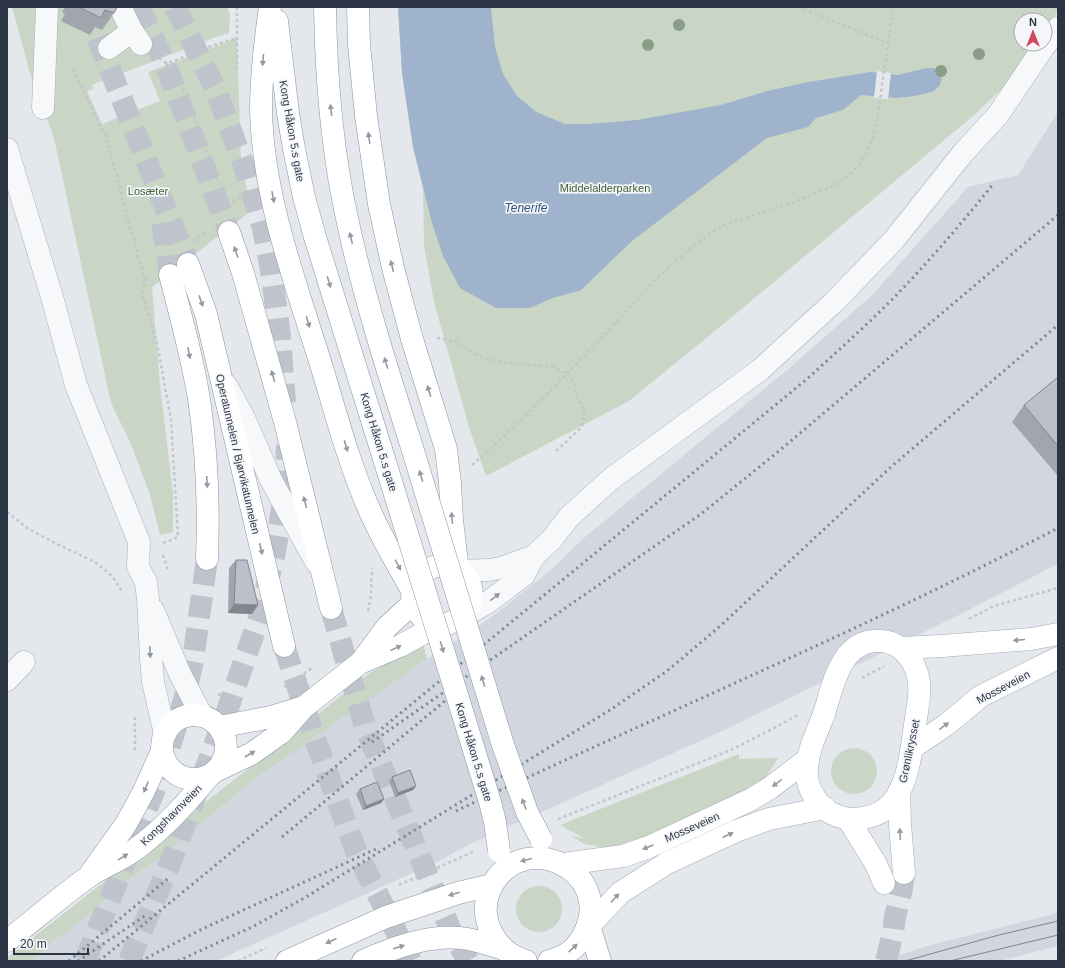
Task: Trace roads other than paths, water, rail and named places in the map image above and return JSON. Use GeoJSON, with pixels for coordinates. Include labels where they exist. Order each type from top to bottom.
{"type":"FeatureCollection","features":[{"type":"Feature","properties":{"kind":"main road"},"geometry":{"type":"LineString","coordinates":[[270,7],[262,77],[262,112],[265,159],[274,206],[290,266],[354,471],[369,509],[412,597],[418,614],[428,622],[440,624],[451,623],[461,617],[469,606],[471,593],[467,580],[458,570],[453,567],[440,565],[427,569],[417,578],[412,597]]}},
{"type":"Feature","properties":{"kind":"main road","name":"Kong Håkon 5.s gate"},"geometry":{"type":"LineString","coordinates":[[275,7],[288,113],[304,197],[488,795],[495,822],[499,852],[496,879]]}},
{"type":"Feature","properties":{"kind":"main road"},"geometry":{"type":"LineString","coordinates":[[325,7],[334,144],[347,222],[376,331],[503,745],[527,812],[541,840],[559,862],[574,872],[582,882],[588,894],[591,907],[588,926],[581,940],[570,952],[556,960],[549,961]]}},
{"type":"Feature","properties":{"kind":"main road"},"geometry":{"type":"LineString","coordinates":[[358,7],[359,45],[365,108],[379,204],[393,268],[412,339],[446,449],[458,570]]}},
{"type":"Feature","properties":{"kind":"main road"},"geometry":{"type":"LineString","coordinates":[[229,232],[254,310],[285,422],[331,608]]}},
{"type":"Feature","properties":{"kind":"main road","name":"Operatunnelen / Bjørvikatunnelen"},"geometry":{"type":"LineString","coordinates":[[206,559],[208,522],[204,440],[186,333],[179,269],[206,314],[284,646]]}},
{"type":"Feature","properties":{"kind":"main road","name":"Kongshavnveien"},"geometry":{"type":"LineString","coordinates":[[7,941],[89,876],[135,850],[172,817],[212,774],[252,754],[282,732],[304,707],[360,663],[412,597]]}},
{"type":"Feature","properties":{"kind":"main road","name":"Kongshavnveien"},"geometry":{"type":"LineString","coordinates":[[360,663],[400,646],[440,624]]}},
{"type":"Feature","properties":{"kind":"main road"},"geometry":{"type":"LineString","coordinates":[[907,656],[942,646],[1031,639],[1058,634]]}},
{"type":"Feature","properties":{"kind":"main road","name":"Grønlikrysset"},"geometry":{"type":"LineString","coordinates":[[879,641],[889,642],[907,656],[919,676],[920,691],[912,748],[904,781],[899,792],[891,804],[881,812],[867,818],[848,819],[831,814],[817,800],[808,782],[806,774],[808,760],[842,662],[852,649],[863,644],[879,641]]}},
{"type":"Feature","properties":{"kind":"main road","name":"Mosseveien"},"geometry":{"type":"LineString","coordinates":[[912,748],[946,725],[980,696],[1058,658]]}},
{"type":"Feature","properties":{"kind":"main road","name":"Kongshavnveien"},"geometry":{"type":"LineString","coordinates":[[210,722],[271,717],[304,707]]}},
{"type":"Feature","properties":{"kind":"main road"},"geometry":{"type":"LineString","coordinates":[[190,716],[210,722],[223,734],[226,742],[226,750],[221,765],[212,774],[203,778],[190,779],[179,776],[169,768],[163,757],[163,743],[171,725],[180,718],[190,716]]}},
{"type":"Feature","properties":{"kind":"main road","name":"Kongshavnveien"},"geometry":{"type":"LineString","coordinates":[[89,876],[126,824],[144,791],[163,743]]}},
{"type":"Feature","properties":{"kind":"main road","name":"Mosseveien"},"geometry":{"type":"LineString","coordinates":[[287,961],[366,924],[496,879],[512,865],[526,859],[540,858],[559,862],[623,856],[649,846],[752,799],[770,788],[808,760]]}},
{"type":"Feature","properties":{"kind":"main road"},"geometry":{"type":"LineString","coordinates":[[899,792],[904,873]]}},
{"type":"Feature","properties":{"kind":"main road","name":"Mosseveien"},"geometry":{"type":"LineString","coordinates":[[588,926],[620,892],[667,863],[736,831],[769,819],[825,808]]}},
{"type":"Feature","properties":{"kind":"main road"},"geometry":{"type":"LineString","coordinates":[[848,819],[876,864],[884,883]]}},
{"type":"Feature","properties":{"kind":"main road"},"geometry":{"type":"LineString","coordinates":[[496,879],[487,897],[486,911],[488,924],[493,937],[502,948],[512,956],[525,961]]}},
{"type":"Feature","properties":{"kind":"main road"},"geometry":{"type":"LineString","coordinates":[[588,926],[600,961]]}},
{"type":"Feature","properties":{"kind":"main road"},"geometry":{"type":"LineString","coordinates":[[363,961],[394,948],[435,938],[468,939],[502,948]]}},
{"type":"Feature","properties":{"kind":"street"},"geometry":{"type":"LineString","coordinates":[[43,108],[47,7]]}},
{"type":"Feature","properties":{"kind":"street"},"geometry":{"type":"LineString","coordinates":[[109,48],[136,37],[120,7]]}},
{"type":"Feature","properties":{"kind":"street"},"geometry":{"type":"LineString","coordinates":[[461,617],[487,603],[524,575],[534,556],[552,539],[569,517],[611,479],[760,370],[833,303],[893,241],[963,153],[998,115],[1058,28]]}},
{"type":"Feature","properties":{"kind":"street"},"geometry":{"type":"LineString","coordinates":[[7,149],[52,297],[76,385],[139,542],[138,567],[146,582],[153,682],[163,743]]}},
{"type":"Feature","properties":{"kind":"street"},"geometry":{"type":"LineString","coordinates":[[219,372],[244,418],[271,480],[321,571]]}},
{"type":"Feature","properties":{"kind":"street"},"geometry":{"type":"LineString","coordinates":[[458,570],[488,570],[501,568],[534,556]]}},
{"type":"Feature","properties":{"kind":"street"},"geometry":{"type":"LineString","coordinates":[[148,599],[180,674],[210,722]]}},
{"type":"Feature","properties":{"kind":"street"},"geometry":{"type":"LineString","coordinates":[[7,680],[24,662]]}},
{"type":"Feature","properties":{"kind":"water","name":"Tenerife"},"geometry":{"type":"Polygon","coordinates":[[[398,7],[491,7],[495,47],[503,74],[517,96],[535,111],[565,124],[588,124],[637,120],[721,105],[767,91],[808,82],[871,72],[898,75],[926,68],[934,68],[942,77],[940,85],[934,91],[915,96],[896,98],[861,95],[843,110],[816,118],[808,127],[767,138],[632,241],[581,290],[550,299],[530,308],[496,308],[460,288],[443,256],[432,223],[413,147],[402,73],[398,7]]]}},
{"type":"Feature","properties":{"kind":"tunnel"},"geometry":{"type":"LineString","coordinates":[[85,7],[188,264]]}},
{"type":"Feature","properties":{"kind":"tunnel"},"geometry":{"type":"LineString","coordinates":[[139,7],[168,71],[229,232]]}},
{"type":"Feature","properties":{"kind":"tunnel"},"geometry":{"type":"LineString","coordinates":[[175,7],[216,90],[244,166],[263,228],[271,270],[280,336],[285,403]]}},
{"type":"Feature","properties":{"kind":"tunnel"},"geometry":{"type":"LineString","coordinates":[[162,223],[170,275]]}},
{"type":"Feature","properties":{"kind":"tunnel"},"geometry":{"type":"LineString","coordinates":[[129,961],[173,856],[227,711],[258,621],[275,552],[286,483],[287,445]]}},
{"type":"Feature","properties":{"kind":"tunnel"},"geometry":{"type":"LineString","coordinates":[[85,961],[163,769],[185,697],[193,660],[207,559]]}},
{"type":"Feature","properties":{"kind":"tunnel"},"geometry":{"type":"LineString","coordinates":[[331,608],[365,727],[452,933],[468,961]]}},
{"type":"Feature","properties":{"kind":"tunnel"},"geometry":{"type":"LineString","coordinates":[[284,646],[315,739],[356,851],[411,961]]}},
{"type":"Feature","properties":{"kind":"tunnel"},"geometry":{"type":"LineString","coordinates":[[886,961],[904,873]]}},
{"type":"Feature","properties":{"kind":"tram line"},"geometry":{"type":"LineString","coordinates":[[905,961],[999,935],[1058,921]]}},
{"type":"Feature","properties":{"kind":"tram line"},"geometry":{"type":"LineString","coordinates":[[950,961],[1058,935]]}},
{"type":"Feature","properties":{"kind":"railway"},"geometry":{"type":"LineString","coordinates":[[99,961],[807,379],[870,321],[906,285],[951,235],[994,183]]}},
{"type":"Feature","properties":{"kind":"railway"},"geometry":{"type":"LineString","coordinates":[[372,742],[701,514],[779,451],[1058,215]]}},
{"type":"Feature","properties":{"kind":"railway"},"geometry":{"type":"LineString","coordinates":[[178,961],[254,926],[306,897],[610,710],[667,671],[718,628],[892,466],[1058,325]]}},
{"type":"Feature","properties":{"kind":"railway"},"geometry":{"type":"LineString","coordinates":[[456,811],[834,638],[984,566],[1058,528]]}},
{"type":"Feature","properties":{"kind":"railway"},"geometry":{"type":"LineString","coordinates":[[282,837],[464,685]]}},
{"type":"Feature","properties":{"kind":"railway"},"geometry":{"type":"LineString","coordinates":[[141,961],[198,931],[376,849]]}},
{"type":"Feature","properties":{"kind":"railway"},"geometry":{"type":"LineString","coordinates":[[69,961],[170,877]]}},
{"type":"Feature","properties":{"kind":"railway"},"geometry":{"type":"LineString","coordinates":[[78,961],[146,915]]}},
{"type":"Feature","properties":{"kind":"park label","name":"Middelalderparken"},"geometry":{"type":"Point","coordinates":[605,188]}},
{"type":"Feature","properties":{"kind":"park label","name":"Losæter"},"geometry":{"type":"Point","coordinates":[148,191]}}]}
